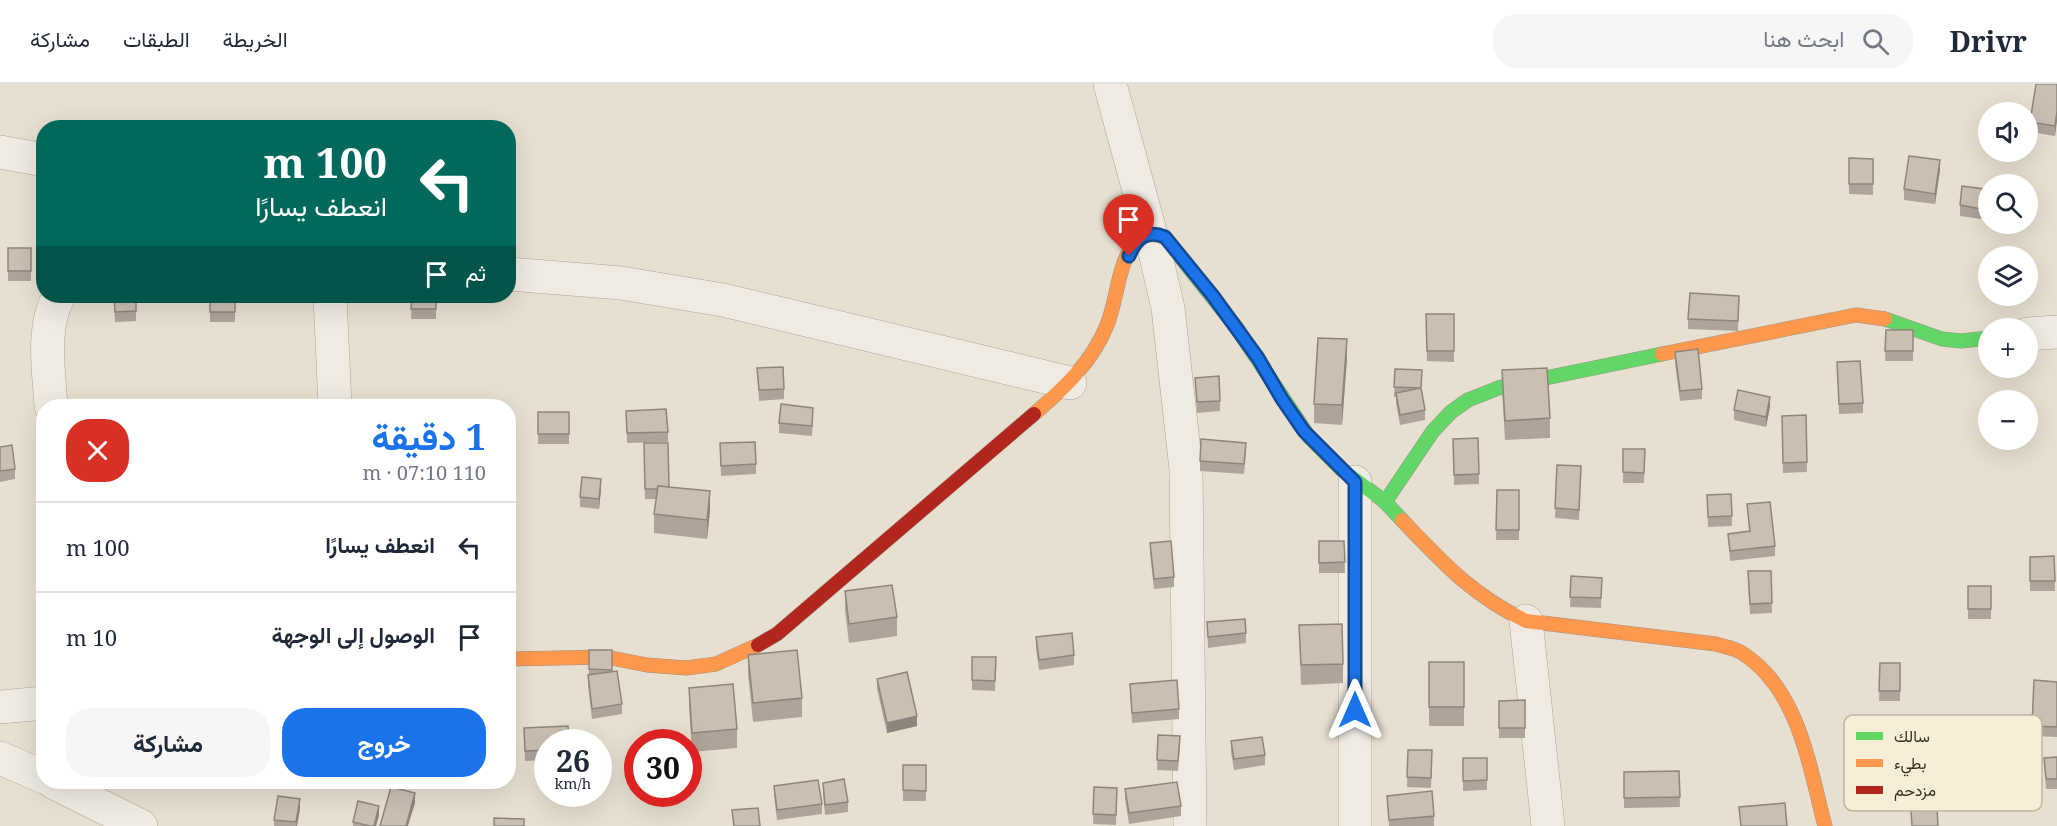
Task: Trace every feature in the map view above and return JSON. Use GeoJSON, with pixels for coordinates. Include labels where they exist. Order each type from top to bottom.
{"type":"FeatureCollection","features":[{"type":"Feature","properties":{"kind":"street"},"geometry":{"type":"LineString","coordinates":[[1110,84],[1151,235],[1168,308],[1186,470],[1190,826]]}},
{"type":"Feature","properties":{"kind":"street"},"geometry":{"type":"LineString","coordinates":[[0,152],[36,159]]}},
{"type":"Feature","properties":{"kind":"street"},"geometry":{"type":"LineString","coordinates":[[516,659],[609,657],[676,669],[709,667],[742,656],[777,634],[1070,383],[1099,344],[1110,319],[1132,247],[1141,237],[1160,235],[1169,241],[1213,296],[1258,358],[1304,431],[1355,482],[1385,502],[1460,580],[1503,611],[1526,621],[1716,644],[1741,652],[1762,669],[1781,694],[1796,724],[1825,826]]}},
{"type":"Feature","properties":{"kind":"street"},"geometry":{"type":"LineString","coordinates":[[516,274],[621,283],[723,300],[1070,383]]}},
{"type":"Feature","properties":{"kind":"street"},"geometry":{"type":"LineString","coordinates":[[51,399],[48,342],[52,310],[56,303]]}},
{"type":"Feature","properties":{"kind":"street"},"geometry":{"type":"LineString","coordinates":[[330,303],[335,399]]}},
{"type":"Feature","properties":{"kind":"street"},"geometry":{"type":"LineString","coordinates":[[1385,502],[1436,426],[1452,411],[1473,397],[1500,387],[1856,315],[1882,318],[1942,339],[1961,341],[1978,339]]}},
{"type":"Feature","properties":{"kind":"street"},"geometry":{"type":"LineString","coordinates":[[2038,333],[2057,332]]}},
{"type":"Feature","properties":{"kind":"street"},"geometry":{"type":"LineString","coordinates":[[1355,482],[1355,826]]}},
{"type":"Feature","properties":{"kind":"street"},"geometry":{"type":"LineString","coordinates":[[1526,621],[1548,826]]}},
{"type":"Feature","properties":{"kind":"street"},"geometry":{"type":"LineString","coordinates":[[0,707],[36,704]]}},
{"type":"Feature","properties":{"kind":"street"},"geometry":{"type":"LineString","coordinates":[[0,758],[36,774]]}},
{"type":"Feature","properties":{"kind":"street"},"geometry":{"type":"LineString","coordinates":[[67,789],[141,826]]}},
{"type":"Feature","properties":{"kind":"building"},"geometry":{"type":"Polygon","coordinates":[[[2036,84],[2057,84],[2055,126],[2038,123],[2038,102],[2033,102],[2036,84]]]}},
{"type":"Feature","properties":{"kind":"building"},"geometry":{"type":"Polygon","coordinates":[[[1909,156],[1940,160],[1935,194],[1904,189],[1909,156]]]}},
{"type":"Feature","properties":{"kind":"building"},"geometry":{"type":"Polygon","coordinates":[[[1849,158],[1873,159],[1873,184],[1849,184],[1849,158]]]}},
{"type":"Feature","properties":{"kind":"building"},"geometry":{"type":"Polygon","coordinates":[[[1962,186],[1978,188],[1978,208],[1960,205],[1962,186]]]}},
{"type":"Feature","properties":{"kind":"building"},"geometry":{"type":"Polygon","coordinates":[[[8,248],[31,248],[31,271],[8,271],[8,248]]]}},
{"type":"Feature","properties":{"kind":"building"},"geometry":{"type":"Polygon","coordinates":[[[1690,293],[1739,296],[1738,321],[1688,319],[1690,293]]]}},
{"type":"Feature","properties":{"kind":"building"},"geometry":{"type":"Polygon","coordinates":[[[114,303],[136,303],[136,311],[115,312],[114,303]]]}},
{"type":"Feature","properties":{"kind":"building"},"geometry":{"type":"Polygon","coordinates":[[[210,303],[235,303],[235,312],[210,312],[210,303]]]}},
{"type":"Feature","properties":{"kind":"building"},"geometry":{"type":"Polygon","coordinates":[[[411,303],[436,303],[436,309],[411,309],[411,303]]]}},
{"type":"Feature","properties":{"kind":"building"},"geometry":{"type":"Polygon","coordinates":[[[1426,314],[1454,314],[1454,351],[1427,351],[1426,314]]]}},
{"type":"Feature","properties":{"kind":"building"},"geometry":{"type":"Polygon","coordinates":[[[1886,330],[1913,330],[1913,351],[1885,351],[1886,330]]]}},
{"type":"Feature","properties":{"kind":"building"},"geometry":{"type":"Polygon","coordinates":[[[1318,338],[1347,339],[1342,405],[1314,404],[1318,338]]]}},
{"type":"Feature","properties":{"kind":"building"},"geometry":{"type":"Polygon","coordinates":[[[1698,349],[1702,389],[1680,391],[1675,352],[1698,349]]]}},
{"type":"Feature","properties":{"kind":"building"},"geometry":{"type":"Polygon","coordinates":[[[1860,361],[1863,403],[1839,404],[1837,362],[1860,361]]]}},
{"type":"Feature","properties":{"kind":"building"},"geometry":{"type":"Polygon","coordinates":[[[783,367],[784,389],[759,390],[757,368],[783,367]]]}},
{"type":"Feature","properties":{"kind":"building"},"geometry":{"type":"Polygon","coordinates":[[[1547,368],[1550,418],[1505,421],[1502,370],[1547,368]]]}},
{"type":"Feature","properties":{"kind":"building"},"geometry":{"type":"Polygon","coordinates":[[[1395,369],[1422,370],[1421,388],[1394,387],[1395,369]]]}},
{"type":"Feature","properties":{"kind":"building"},"geometry":{"type":"Polygon","coordinates":[[[1219,376],[1220,401],[1197,402],[1195,378],[1219,376]]]}},
{"type":"Feature","properties":{"kind":"building"},"geometry":{"type":"Polygon","coordinates":[[[1421,388],[1425,410],[1400,415],[1396,393],[1421,388]]]}},
{"type":"Feature","properties":{"kind":"building"},"geometry":{"type":"Polygon","coordinates":[[[1738,390],[1770,397],[1766,417],[1734,410],[1738,390]]]}},
{"type":"Feature","properties":{"kind":"building"},"geometry":{"type":"Polygon","coordinates":[[[781,404],[813,408],[812,426],[779,423],[781,404]]]}},
{"type":"Feature","properties":{"kind":"building"},"geometry":{"type":"Polygon","coordinates":[[[666,409],[668,432],[627,433],[626,411],[666,409]]]}},
{"type":"Feature","properties":{"kind":"building"},"geometry":{"type":"Polygon","coordinates":[[[538,412],[569,412],[569,434],[538,434],[538,412]]]}},
{"type":"Feature","properties":{"kind":"building"},"geometry":{"type":"Polygon","coordinates":[[[1806,415],[1807,462],[1783,463],[1782,416],[1806,415]]]}},
{"type":"Feature","properties":{"kind":"building"},"geometry":{"type":"Polygon","coordinates":[[[1478,438],[1479,474],[1454,475],[1453,439],[1478,438]]]}},
{"type":"Feature","properties":{"kind":"building"},"geometry":{"type":"Polygon","coordinates":[[[1201,439],[1246,443],[1244,464],[1200,461],[1201,439]]]}},
{"type":"Feature","properties":{"kind":"building"},"geometry":{"type":"Polygon","coordinates":[[[755,442],[756,464],[721,466],[720,443],[755,442]]]}},
{"type":"Feature","properties":{"kind":"building"},"geometry":{"type":"Polygon","coordinates":[[[644,443],[668,443],[669,487],[658,486],[657,489],[645,489],[644,443]]]}},
{"type":"Feature","properties":{"kind":"building"},"geometry":{"type":"Polygon","coordinates":[[[12,445],[15,469],[0,471],[0,447],[12,445]]]}},
{"type":"Feature","properties":{"kind":"building"},"geometry":{"type":"Polygon","coordinates":[[[1623,449],[1645,449],[1644,473],[1623,472],[1623,449]]]}},
{"type":"Feature","properties":{"kind":"building"},"geometry":{"type":"Polygon","coordinates":[[[1557,465],[1581,466],[1579,510],[1555,508],[1557,465]]]}},
{"type":"Feature","properties":{"kind":"building"},"geometry":{"type":"Polygon","coordinates":[[[582,477],[601,479],[599,499],[580,497],[582,477]]]}},
{"type":"Feature","properties":{"kind":"building"},"geometry":{"type":"Polygon","coordinates":[[[658,486],[710,491],[707,520],[654,514],[658,486]]]}},
{"type":"Feature","properties":{"kind":"building"},"geometry":{"type":"Polygon","coordinates":[[[1497,490],[1519,490],[1519,530],[1496,530],[1497,490]]]}},
{"type":"Feature","properties":{"kind":"building"},"geometry":{"type":"Polygon","coordinates":[[[1731,494],[1732,516],[1708,517],[1707,495],[1731,494]]]}},
{"type":"Feature","properties":{"kind":"building"},"geometry":{"type":"Polygon","coordinates":[[[1770,502],[1775,546],[1730,551],[1728,534],[1750,531],[1747,504],[1770,502]]]}},
{"type":"Feature","properties":{"kind":"building"},"geometry":{"type":"Polygon","coordinates":[[[1171,541],[1174,577],[1154,579],[1150,543],[1171,541]]]}},
{"type":"Feature","properties":{"kind":"building"},"geometry":{"type":"Polygon","coordinates":[[[1319,541],[1344,541],[1345,562],[1319,563],[1319,541]]]}},
{"type":"Feature","properties":{"kind":"building"},"geometry":{"type":"Polygon","coordinates":[[[2054,556],[2055,581],[2030,581],[2030,557],[2054,556]]]}},
{"type":"Feature","properties":{"kind":"building"},"geometry":{"type":"Polygon","coordinates":[[[1748,571],[1771,571],[1772,603],[1750,604],[1748,571]]]}},
{"type":"Feature","properties":{"kind":"building"},"geometry":{"type":"Polygon","coordinates":[[[1571,576],[1602,578],[1601,598],[1570,597],[1571,576]]]}},
{"type":"Feature","properties":{"kind":"building"},"geometry":{"type":"Polygon","coordinates":[[[892,585],[897,617],[849,624],[845,591],[892,585]]]}},
{"type":"Feature","properties":{"kind":"building"},"geometry":{"type":"Polygon","coordinates":[[[1968,586],[1991,586],[1991,609],[1968,609],[1968,586]]]}},
{"type":"Feature","properties":{"kind":"building"},"geometry":{"type":"Polygon","coordinates":[[[1245,619],[1246,633],[1208,637],[1207,622],[1245,619]]]}},
{"type":"Feature","properties":{"kind":"building"},"geometry":{"type":"Polygon","coordinates":[[[1342,624],[1343,664],[1301,665],[1299,625],[1342,624]]]}},
{"type":"Feature","properties":{"kind":"building"},"geometry":{"type":"Polygon","coordinates":[[[1072,633],[1074,655],[1039,660],[1036,637],[1072,633]]]}},
{"type":"Feature","properties":{"kind":"building"},"geometry":{"type":"Polygon","coordinates":[[[589,650],[612,650],[612,670],[589,669],[589,650]]]}},
{"type":"Feature","properties":{"kind":"building"},"geometry":{"type":"Polygon","coordinates":[[[797,650],[802,698],[753,703],[748,655],[797,650]]]}},
{"type":"Feature","properties":{"kind":"building"},"geometry":{"type":"Polygon","coordinates":[[[972,657],[996,657],[995,681],[972,680],[972,657]]]}},
{"type":"Feature","properties":{"kind":"building"},"geometry":{"type":"Polygon","coordinates":[[[1429,662],[1464,662],[1464,707],[1429,707],[1429,662]]]}},
{"type":"Feature","properties":{"kind":"building"},"geometry":{"type":"Polygon","coordinates":[[[1880,663],[1900,663],[1900,691],[1879,691],[1880,663]]]}},
{"type":"Feature","properties":{"kind":"building"},"geometry":{"type":"Polygon","coordinates":[[[617,671],[622,704],[592,709],[588,675],[617,671]]]}},
{"type":"Feature","properties":{"kind":"building"},"geometry":{"type":"Polygon","coordinates":[[[907,672],[917,716],[887,723],[877,679],[907,672]]]}},
{"type":"Feature","properties":{"kind":"building"},"geometry":{"type":"Polygon","coordinates":[[[1177,680],[1179,709],[1132,713],[1130,684],[1177,680]]]}},
{"type":"Feature","properties":{"kind":"building"},"geometry":{"type":"Polygon","coordinates":[[[2034,680],[2057,682],[2057,727],[2042,726],[2042,715],[2032,715],[2034,680]]]}},
{"type":"Feature","properties":{"kind":"building"},"geometry":{"type":"Polygon","coordinates":[[[733,684],[737,729],[702,732],[702,729],[692,729],[689,688],[733,684]]]}},
{"type":"Feature","properties":{"kind":"building"},"geometry":{"type":"Polygon","coordinates":[[[1525,700],[1525,728],[1499,728],[1499,701],[1525,700]]]}},
{"type":"Feature","properties":{"kind":"building"},"geometry":{"type":"Polygon","coordinates":[[[568,726],[568,729],[534,729],[534,751],[525,751],[524,728],[568,726]]]}},
{"type":"Feature","properties":{"kind":"building"},"geometry":{"type":"Polygon","coordinates":[[[1158,735],[1180,736],[1178,761],[1157,760],[1158,735]]]}},
{"type":"Feature","properties":{"kind":"building"},"geometry":{"type":"Polygon","coordinates":[[[1262,737],[1265,755],[1234,759],[1231,741],[1262,737]]]}},
{"type":"Feature","properties":{"kind":"building"},"geometry":{"type":"Polygon","coordinates":[[[1408,750],[1432,750],[1431,778],[1407,777],[1408,750]]]}},
{"type":"Feature","properties":{"kind":"building"},"geometry":{"type":"Polygon","coordinates":[[[2057,757],[2057,779],[2046,779],[2044,758],[2057,757]]]}},
{"type":"Feature","properties":{"kind":"building"},"geometry":{"type":"Polygon","coordinates":[[[1463,758],[1487,758],[1487,780],[1463,781],[1463,758]]]}},
{"type":"Feature","properties":{"kind":"building"},"geometry":{"type":"Polygon","coordinates":[[[903,765],[926,765],[926,791],[903,790],[903,765]]]}},
{"type":"Feature","properties":{"kind":"building"},"geometry":{"type":"Polygon","coordinates":[[[1679,771],[1680,797],[1624,798],[1624,772],[1679,771]]]}},
{"type":"Feature","properties":{"kind":"building"},"geometry":{"type":"Polygon","coordinates":[[[844,779],[848,802],[825,805],[823,783],[844,779]]]}},
{"type":"Feature","properties":{"kind":"building"},"geometry":{"type":"Polygon","coordinates":[[[818,780],[822,804],[777,810],[774,786],[818,780]]]}},
{"type":"Feature","properties":{"kind":"building"},"geometry":{"type":"Polygon","coordinates":[[[1177,782],[1181,806],[1129,813],[1125,789],[1177,782]]]}},
{"type":"Feature","properties":{"kind":"building"},"geometry":{"type":"Polygon","coordinates":[[[1094,787],[1117,788],[1116,815],[1093,814],[1094,787]]]}},
{"type":"Feature","properties":{"kind":"building"},"geometry":{"type":"Polygon","coordinates":[[[390,789],[415,793],[406,826],[380,826],[390,789]]]}},
{"type":"Feature","properties":{"kind":"building"},"geometry":{"type":"Polygon","coordinates":[[[1432,791],[1434,816],[1389,820],[1387,796],[1432,791]]]}},
{"type":"Feature","properties":{"kind":"building"},"geometry":{"type":"Polygon","coordinates":[[[278,796],[300,799],[296,822],[274,820],[278,796]]]}},
{"type":"Feature","properties":{"kind":"building"},"geometry":{"type":"Polygon","coordinates":[[[358,801],[379,806],[374,826],[353,822],[358,801]]]}},
{"type":"Feature","properties":{"kind":"building"},"geometry":{"type":"Polygon","coordinates":[[[1785,803],[1787,826],[1741,826],[1739,807],[1785,803]]]}},
{"type":"Feature","properties":{"kind":"building"},"geometry":{"type":"Polygon","coordinates":[[[758,808],[760,826],[734,826],[732,810],[758,808]]]}},
{"type":"Feature","properties":{"kind":"building"},"geometry":{"type":"Polygon","coordinates":[[[1911,811],[1937,811],[1938,826],[1912,826],[1911,811]]]}},
{"type":"Feature","properties":{"kind":"building"},"geometry":{"type":"Polygon","coordinates":[[[494,818],[524,819],[524,826],[494,826],[494,818]]]}},
{"type":"Feature","properties":{"kind":"traffic: fast"},"geometry":{"type":"LineString","coordinates":[[1166,239],[1236,327],[1309,437],[1341,469],[1384,501],[1402,520]]}},
{"type":"Feature","properties":{"kind":"traffic: fast"},"geometry":{"type":"LineString","coordinates":[[1885,319],[1942,339],[1961,341],[1978,339]]}},
{"type":"Feature","properties":{"kind":"traffic: fast"},"geometry":{"type":"LineString","coordinates":[[1385,502],[1433,431],[1451,412],[1468,400],[1501,387],[1662,354]]}},
{"type":"Feature","properties":{"kind":"traffic: slow"},"geometry":{"type":"LineString","coordinates":[[1034,414],[1066,385],[1101,339],[1125,259],[1136,242],[1151,235],[1166,239]]}},
{"type":"Feature","properties":{"kind":"traffic: slow"},"geometry":{"type":"LineString","coordinates":[[1662,354],[1856,315],[1885,319]]}},
{"type":"Feature","properties":{"kind":"traffic: slow"},"geometry":{"type":"LineString","coordinates":[[1402,520],[1459,577],[1490,600],[1526,621],[1716,644],[1742,653],[1761,668],[1777,687],[1789,708],[1807,754],[1825,826]]}},
{"type":"Feature","properties":{"kind":"traffic: slow"},"geometry":{"type":"LineString","coordinates":[[516,659],[606,657],[647,665],[686,668],[716,664],[758,645]]}},
{"type":"Feature","properties":{"kind":"traffic: jam"},"geometry":{"type":"LineString","coordinates":[[758,645],[777,634],[1034,414]]}},
{"type":"Feature","properties":{"kind":"route"},"geometry":{"type":"LineString","coordinates":[[1129,256],[1141,237],[1160,235],[1169,241],[1258,358],[1304,431],[1355,482],[1355,710]]}}]}
